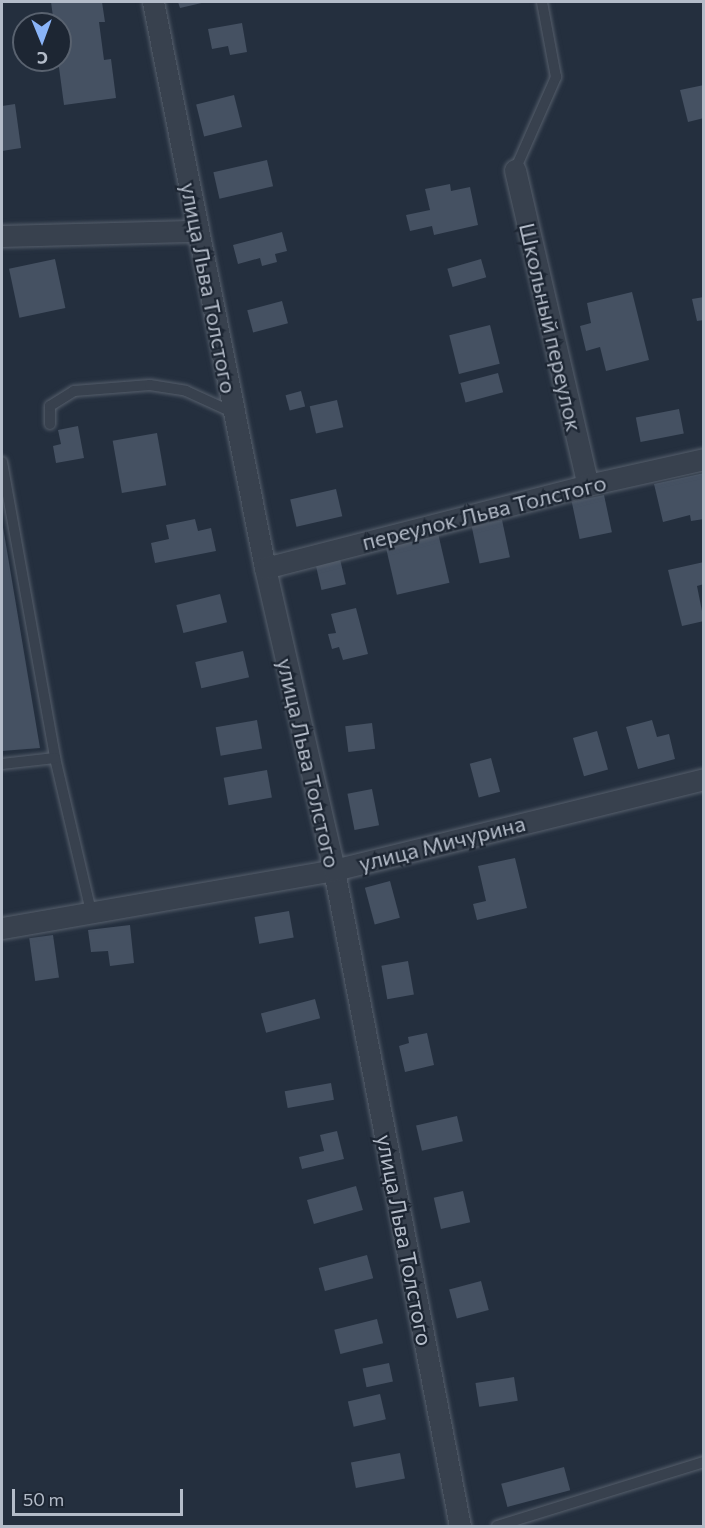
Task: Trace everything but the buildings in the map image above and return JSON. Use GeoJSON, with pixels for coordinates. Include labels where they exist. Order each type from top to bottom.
{"type":"FeatureCollection","features":[{"type":"Feature","properties":{"kind":"street","name":"улица Льва Толстого"},"geometry":{"type":"LineString","coordinates":[[153,2],[265,568],[334,870],[460,1527]]}},
{"type":"Feature","properties":{"kind":"street","name":"Школьный переулок"},"geometry":{"type":"LineString","coordinates":[[515,170],[588,485]]}},
{"type":"Feature","properties":{"kind":"street"},"geometry":{"type":"LineString","coordinates":[[2,236],[197,231]]}},
{"type":"Feature","properties":{"kind":"street","name":"переулок Льва Толстого"},"geometry":{"type":"LineString","coordinates":[[265,568],[588,485],[704,459]]}},
{"type":"Feature","properties":{"kind":"street","name":"улица Мичурина"},"geometry":{"type":"LineString","coordinates":[[2,928],[334,870],[704,779]]}},
{"type":"Feature","properties":{"kind":"lane"},"geometry":{"type":"LineString","coordinates":[[515,170],[556,77],[542,2]]}},
{"type":"Feature","properties":{"kind":"lane"},"geometry":{"type":"LineString","coordinates":[[50,424],[51,406],[74,391],[150,385],[186,391],[234,414]]}},
{"type":"Feature","properties":{"kind":"lane"},"geometry":{"type":"LineString","coordinates":[[2,462],[55,758],[91,912]]}},
{"type":"Feature","properties":{"kind":"lane"},"geometry":{"type":"LineString","coordinates":[[2,764],[55,758]]}},
{"type":"Feature","properties":{"kind":"lane"},"geometry":{"type":"LineString","coordinates":[[497,1527],[704,1462]]}}]}
